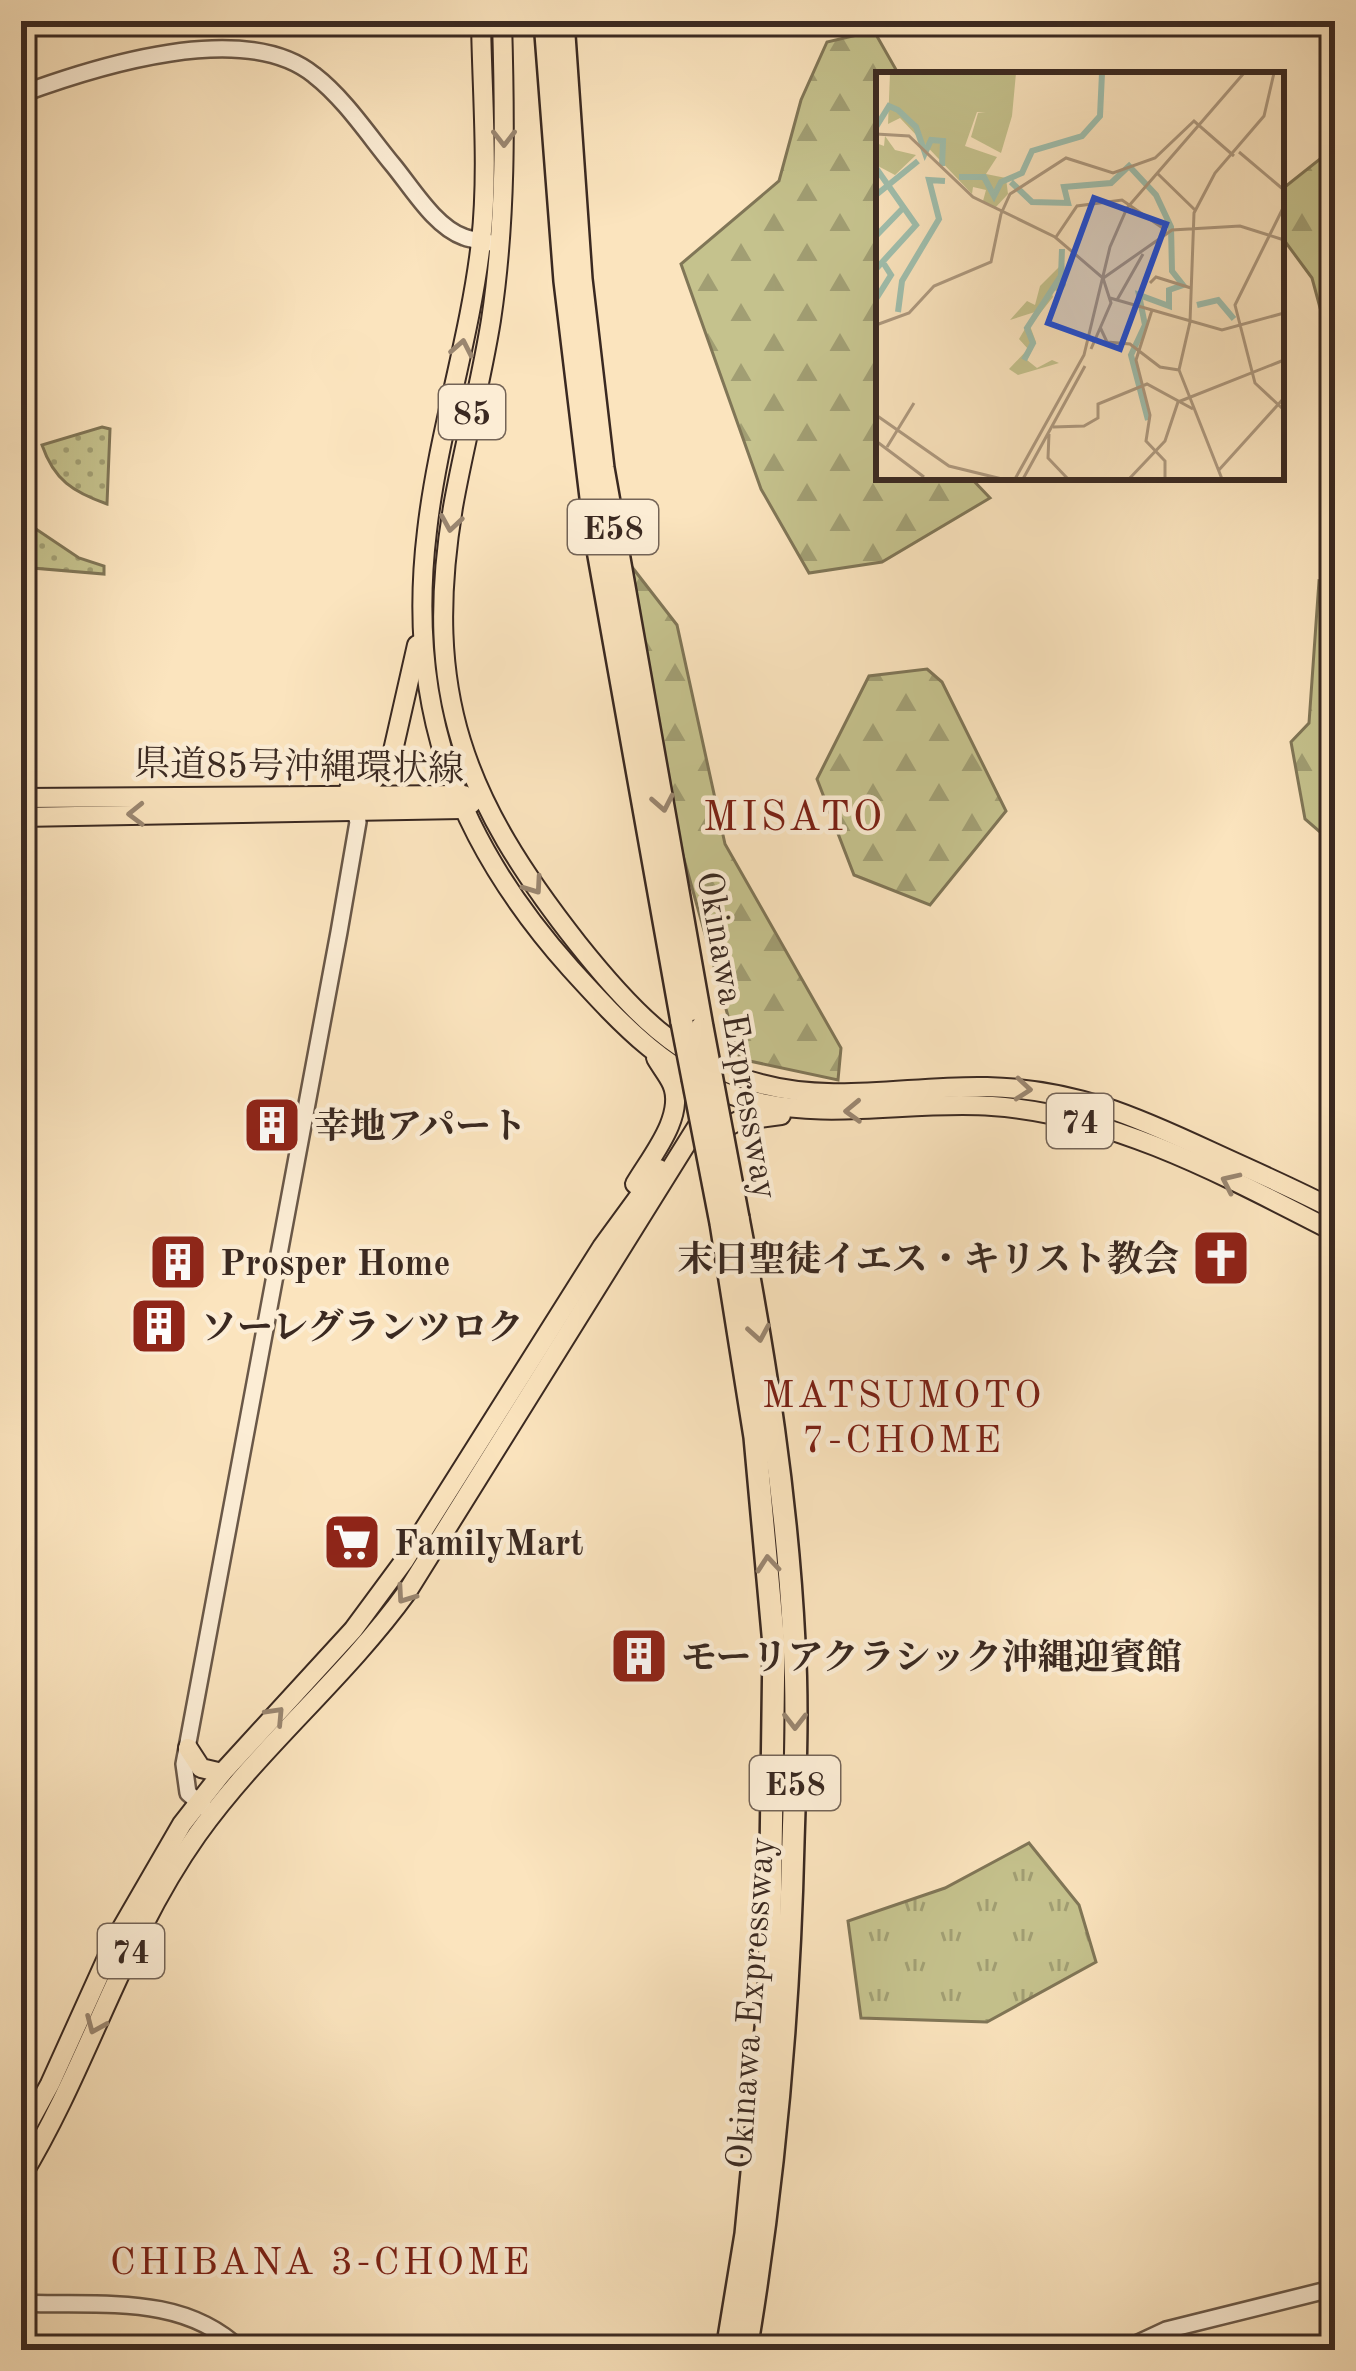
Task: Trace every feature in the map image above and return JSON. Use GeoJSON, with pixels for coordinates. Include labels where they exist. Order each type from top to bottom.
{"type":"FeatureCollection","features":[{"type":"Feature","properties":{"kind":"highway","name":"Okinawa Expressway"},"geometry":{"type":"LineString","coordinates":[[544,21],[565,280],[596,539],[729,1220],[776,1434],[795,1666],[786,2000],[765,2235],[746,2350]]}},
{"type":"Feature","properties":{"kind":"highway","name":"Okinawa Expressway"},"geometry":{"type":"LineString","coordinates":[[563,21],[580,279],[603,467],[692,1025]]}},
{"type":"Feature","properties":{"kind":"highway","name":"Okinawa Expressway"},"geometry":{"type":"LineString","coordinates":[[727,2350],[746,2234],[769,1998],[775,1665],[729,1220]]}},
{"type":"Feature","properties":{"kind":"main road","name":"85"},"geometry":{"type":"LineString","coordinates":[[481,21],[490,323],[453,505],[441,614],[452,706],[481,798],[541,897],[623,999],[718,1083]]}},
{"type":"Feature","properties":{"kind":"main road","name":"85"},"geometry":{"type":"LineString","coordinates":[[502,21],[503,197],[427,530],[421,632],[431,711],[460,801],[493,866],[562,958],[655,1054],[718,1083]]}},
{"type":"Feature","properties":{"kind":"main road"},"geometry":{"type":"LineString","coordinates":[[339,793],[374,780],[392,755],[421,632]]}},
{"type":"Feature","properties":{"kind":"main road","name":"県道85号沖縄環状線"},"geometry":{"type":"LineString","coordinates":[[21,798],[339,793],[460,801]]}},
{"type":"Feature","properties":{"kind":"main road","name":"県道85号沖縄環状線"},"geometry":{"type":"LineString","coordinates":[[21,817],[353,809],[481,798]]}},
{"type":"Feature","properties":{"kind":"main road"},"geometry":{"type":"LineString","coordinates":[[602,1246],[672,1116],[672,1084],[655,1054]]}},
{"type":"Feature","properties":{"kind":"main road","name":"74"},"geometry":{"type":"LineString","coordinates":[[718,1083],[803,1111],[989,1106],[1051,1113],[1111,1130],[1335,1232]]}},
{"type":"Feature","properties":{"kind":"main road","name":"74"},"geometry":{"type":"LineString","coordinates":[[21,2138],[116,1938],[206,1808],[371,1642],[407,1592],[666,1180],[718,1083]]}},
{"type":"Feature","properties":{"kind":"main road","name":"74"},"geometry":{"type":"LineString","coordinates":[[718,1083],[819,1093],[990,1087],[1087,1099],[1116,1108],[1335,1210]]}},
{"type":"Feature","properties":{"kind":"main road","name":"74"},"geometry":{"type":"LineString","coordinates":[[21,2177],[65,2097],[221,1773],[353,1630],[404,1562],[602,1246],[718,1083]]}},
{"type":"Feature","properties":{"kind":"main road"},"geometry":{"type":"LineString","coordinates":[[666,1180],[723,1128],[803,1111]]}},
{"type":"Feature","properties":{"kind":"main road"},"geometry":{"type":"LineString","coordinates":[[188,1748],[201,1768],[221,1773]]}},
{"type":"Feature","properties":{"kind":"street"},"geometry":{"type":"LineString","coordinates":[[21,94],[174,53],[223,47],[262,49],[315,75],[434,215],[460,237],[490,243]]}},
{"type":"Feature","properties":{"kind":"street"},"geometry":{"type":"LineString","coordinates":[[206,1808],[184,1781],[188,1748],[299,1127],[343,910],[358,822],[353,809]]}},
{"type":"Feature","properties":{"kind":"street"},"geometry":{"type":"LineString","coordinates":[[1123,2350],[1166,2330],[1335,2288]]}},
{"type":"Feature","properties":{"kind":"street"},"geometry":{"type":"LineString","coordinates":[[21,2303],[149,2306],[212,2327],[242,2350]]}},
{"type":"Feature","properties":{"kind":"green space"},"geometry":{"type":"Polygon","coordinates":[[[874,31],[897,72],[876,72],[876,480],[973,480],[990,498],[882,562],[809,573],[761,489],[681,264],[779,181],[801,100],[827,42],[874,31]]]}},
{"type":"Feature","properties":{"kind":"green space"},"geometry":{"type":"Polygon","coordinates":[[[1335,147],[1335,363],[1312,278],[1284,240],[1284,188],[1335,147]]]}},
{"type":"Feature","properties":{"kind":"green space"},"geometry":{"type":"Polygon","coordinates":[[[102,427],[110,429],[107,504],[66,483],[42,445],[102,427]]]}},
{"type":"Feature","properties":{"kind":"green space"},"geometry":{"type":"Polygon","coordinates":[[[21,519],[79,558],[104,566],[104,574],[21,567],[21,519]]]}},
{"type":"Feature","properties":{"kind":"green space"},"geometry":{"type":"Polygon","coordinates":[[[632,567],[677,625],[725,844],[841,1048],[838,1080],[740,1059],[675,827],[632,567]]]}},
{"type":"Feature","properties":{"kind":"green space"},"geometry":{"type":"Polygon","coordinates":[[[1319,581],[1335,587],[1335,845],[1305,819],[1291,742],[1309,723],[1319,581]]]}},
{"type":"Feature","properties":{"kind":"green space"},"geometry":{"type":"Polygon","coordinates":[[[927,669],[942,682],[1006,811],[930,905],[854,875],[817,779],[869,676],[927,669]]]}},
{"type":"Feature","properties":{"kind":"green space"},"geometry":{"type":"Polygon","coordinates":[[[1029,1843],[1079,1905],[1096,1962],[987,2022],[861,2018],[848,1921],[945,1888],[1029,1843]]]}},
{"type":"Feature","properties":{"kind":"place","name":"幸地アパート"},"geometry":{"type":"Point","coordinates":[272,1125]}},
{"type":"Feature","properties":{"kind":"place","name":"末日聖徒イエス・キリスト教会"},"geometry":{"type":"Point","coordinates":[1221,1258]}},
{"type":"Feature","properties":{"kind":"place","name":"Prosper Home"},"geometry":{"type":"Point","coordinates":[178,1262]}},
{"type":"Feature","properties":{"kind":"place","name":"ソーレグランツロク"},"geometry":{"type":"Point","coordinates":[159,1326]}},
{"type":"Feature","properties":{"kind":"place","name":"FamilyMart"},"geometry":{"type":"Point","coordinates":[352,1542]}},
{"type":"Feature","properties":{"kind":"place","name":"モーリアクラシック沖縄迎賓館"},"geometry":{"type":"Point","coordinates":[639,1656]}},
{"type":"Feature","properties":{"kind":"district","name":"MISATO"},"geometry":{"type":"Point","coordinates":[794,815]}},
{"type":"Feature","properties":{"kind":"district","name":"MATSUMOTO 7-CHOME"},"geometry":{"type":"Point","coordinates":[903,1416]}},
{"type":"Feature","properties":{"kind":"district","name":"CHIBANA 3-CHOME"},"geometry":{"type":"Point","coordinates":[321,2260]}}]}
